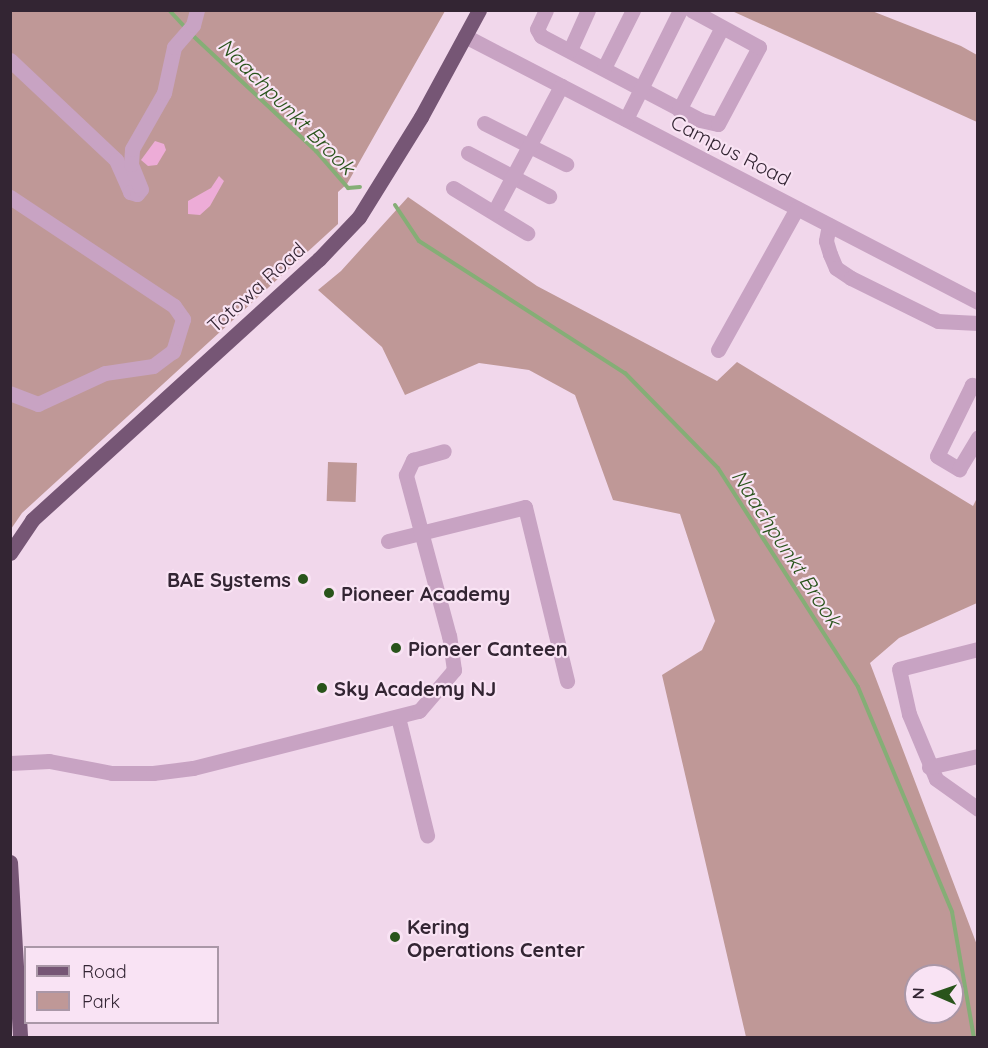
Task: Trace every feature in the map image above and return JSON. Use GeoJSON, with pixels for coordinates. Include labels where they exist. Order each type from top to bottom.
{"type":"FeatureCollection","features":[{"type":"Feature","properties":{"kind":"main road","name":"Totowa Road"},"geometry":{"type":"LineString","coordinates":[[12,545],[32,520],[285,291],[359,217],[383,183],[479,10]]}},
{"type":"Feature","properties":{"kind":"main road"},"geometry":{"type":"LineString","coordinates":[[10,862],[20,1038]]}},
{"type":"Feature","properties":{"kind":"street"},"geometry":{"type":"LineString","coordinates":[[10,60],[116,160],[130,192],[137,194],[141,189],[131,164],[132,149],[164,93],[171,58],[197,10]]}},
{"type":"Feature","properties":{"kind":"street"},"geometry":{"type":"LineString","coordinates":[[546,10],[537,29],[541,36],[679,110],[718,124],[759,47],[691,10]]}},
{"type":"Feature","properties":{"kind":"street"},"geometry":{"type":"LineString","coordinates":[[570,50],[588,10]]}},
{"type":"Feature","properties":{"kind":"street"},"geometry":{"type":"LineString","coordinates":[[604,68],[633,10]]}},
{"type":"Feature","properties":{"kind":"street"},"geometry":{"type":"LineString","coordinates":[[626,119],[681,10]]}},
{"type":"Feature","properties":{"kind":"street"},"geometry":{"type":"LineString","coordinates":[[679,110],[722,27]]}},
{"type":"Feature","properties":{"kind":"street","name":"Campus Road"},"geometry":{"type":"LineString","coordinates":[[465,36],[978,302]]}},
{"type":"Feature","properties":{"kind":"street"},"geometry":{"type":"LineString","coordinates":[[494,212],[561,86]]}},
{"type":"Feature","properties":{"kind":"street"},"geometry":{"type":"LineString","coordinates":[[484,123],[566,164]]}},
{"type":"Feature","properties":{"kind":"street"},"geometry":{"type":"LineString","coordinates":[[468,153],[549,196]]}},
{"type":"Feature","properties":{"kind":"street"},"geometry":{"type":"LineString","coordinates":[[453,189],[527,233]]}},
{"type":"Feature","properties":{"kind":"street"},"geometry":{"type":"LineString","coordinates":[[10,197],[174,306],[183,319],[173,351],[153,366],[105,373],[38,404],[10,393]]}},
{"type":"Feature","properties":{"kind":"street"},"geometry":{"type":"LineString","coordinates":[[718,350],[797,208]]}},
{"type":"Feature","properties":{"kind":"street"},"geometry":{"type":"LineString","coordinates":[[829,225],[826,241],[830,254],[836,268],[851,278],[946,324],[978,323]]}},
{"type":"Feature","properties":{"kind":"street"},"geometry":{"type":"LineString","coordinates":[[978,388],[972,385],[937,456],[959,469],[978,437]]}},
{"type":"Feature","properties":{"kind":"street"},"geometry":{"type":"LineString","coordinates":[[10,764],[49,761],[112,773],[153,773],[193,768],[419,711],[454,670],[449,636],[406,475],[413,460],[444,451]]}},
{"type":"Feature","properties":{"kind":"street"},"geometry":{"type":"LineString","coordinates":[[388,541],[525,507],[567,681]]}},
{"type":"Feature","properties":{"kind":"street"},"geometry":{"type":"LineString","coordinates":[[978,649],[899,669],[909,714],[929,767],[936,779],[978,809]]}},
{"type":"Feature","properties":{"kind":"street"},"geometry":{"type":"LineString","coordinates":[[399,717],[427,835]]}},
{"type":"Feature","properties":{"kind":"street"},"geometry":{"type":"LineString","coordinates":[[929,767],[978,756]]}},
{"type":"Feature","properties":{"kind":"green space"},"geometry":{"type":"Polygon","coordinates":[[[11,11],[445,11],[347,184],[338,192],[338,224],[22,513],[11,529],[11,11]]]}},
{"type":"Feature","properties":{"kind":"green space"},"geometry":{"type":"Polygon","coordinates":[[[732,11],[872,11],[961,46],[977,55],[977,122],[732,11]]]}},
{"type":"Feature","properties":{"kind":"green space"},"geometry":{"type":"Polygon","coordinates":[[[408,197],[537,286],[717,381],[737,362],[973,506],[977,498],[977,603],[899,638],[870,663],[977,945],[977,1037],[746,1037],[662,675],[702,650],[715,621],[680,514],[613,500],[575,395],[529,370],[479,363],[405,395],[382,347],[318,290],[341,271],[408,197]]]}},
{"type":"Feature","properties":{"kind":"green space"},"geometry":{"type":"Polygon","coordinates":[[[328,462],[357,463],[356,502],[327,501],[328,462]]]}},
{"type":"Feature","properties":{"kind":"sand"},"geometry":{"type":"Polygon","coordinates":[[[155,141],[164,144],[166,150],[157,165],[148,166],[141,160],[155,141]]]}},
{"type":"Feature","properties":{"kind":"sand"},"geometry":{"type":"Polygon","coordinates":[[[219,176],[224,181],[210,206],[200,215],[188,214],[188,201],[211,188],[219,176]]]}},
{"type":"Feature","properties":{"kind":"waterway","name":"Naachpunkt Brook"},"geometry":{"type":"LineString","coordinates":[[169,10],[185,27]]}},
{"type":"Feature","properties":{"kind":"waterway","name":"Naachpunkt Brook"},"geometry":{"type":"LineString","coordinates":[[190,33],[316,151],[348,188],[360,187]]}},
{"type":"Feature","properties":{"kind":"waterway","name":"Naachpunkt Brook"},"geometry":{"type":"LineString","coordinates":[[395,205],[419,241],[625,373],[718,468],[858,687],[952,912],[974,1038]]}},
{"type":"Feature","properties":{"kind":"place","name":"BAE Systems"},"geometry":{"type":"Point","coordinates":[303,579]}},
{"type":"Feature","properties":{"kind":"place","name":"Pioneer Academy"},"geometry":{"type":"Point","coordinates":[329,593]}},
{"type":"Feature","properties":{"kind":"place","name":"Pioneer Canteen"},"geometry":{"type":"Point","coordinates":[396,648]}},
{"type":"Feature","properties":{"kind":"place","name":"Sky Academy NJ"},"geometry":{"type":"Point","coordinates":[322,688]}},
{"type":"Feature","properties":{"kind":"place","name":"Kering Operations Center"},"geometry":{"type":"Point","coordinates":[395,937]}}]}
